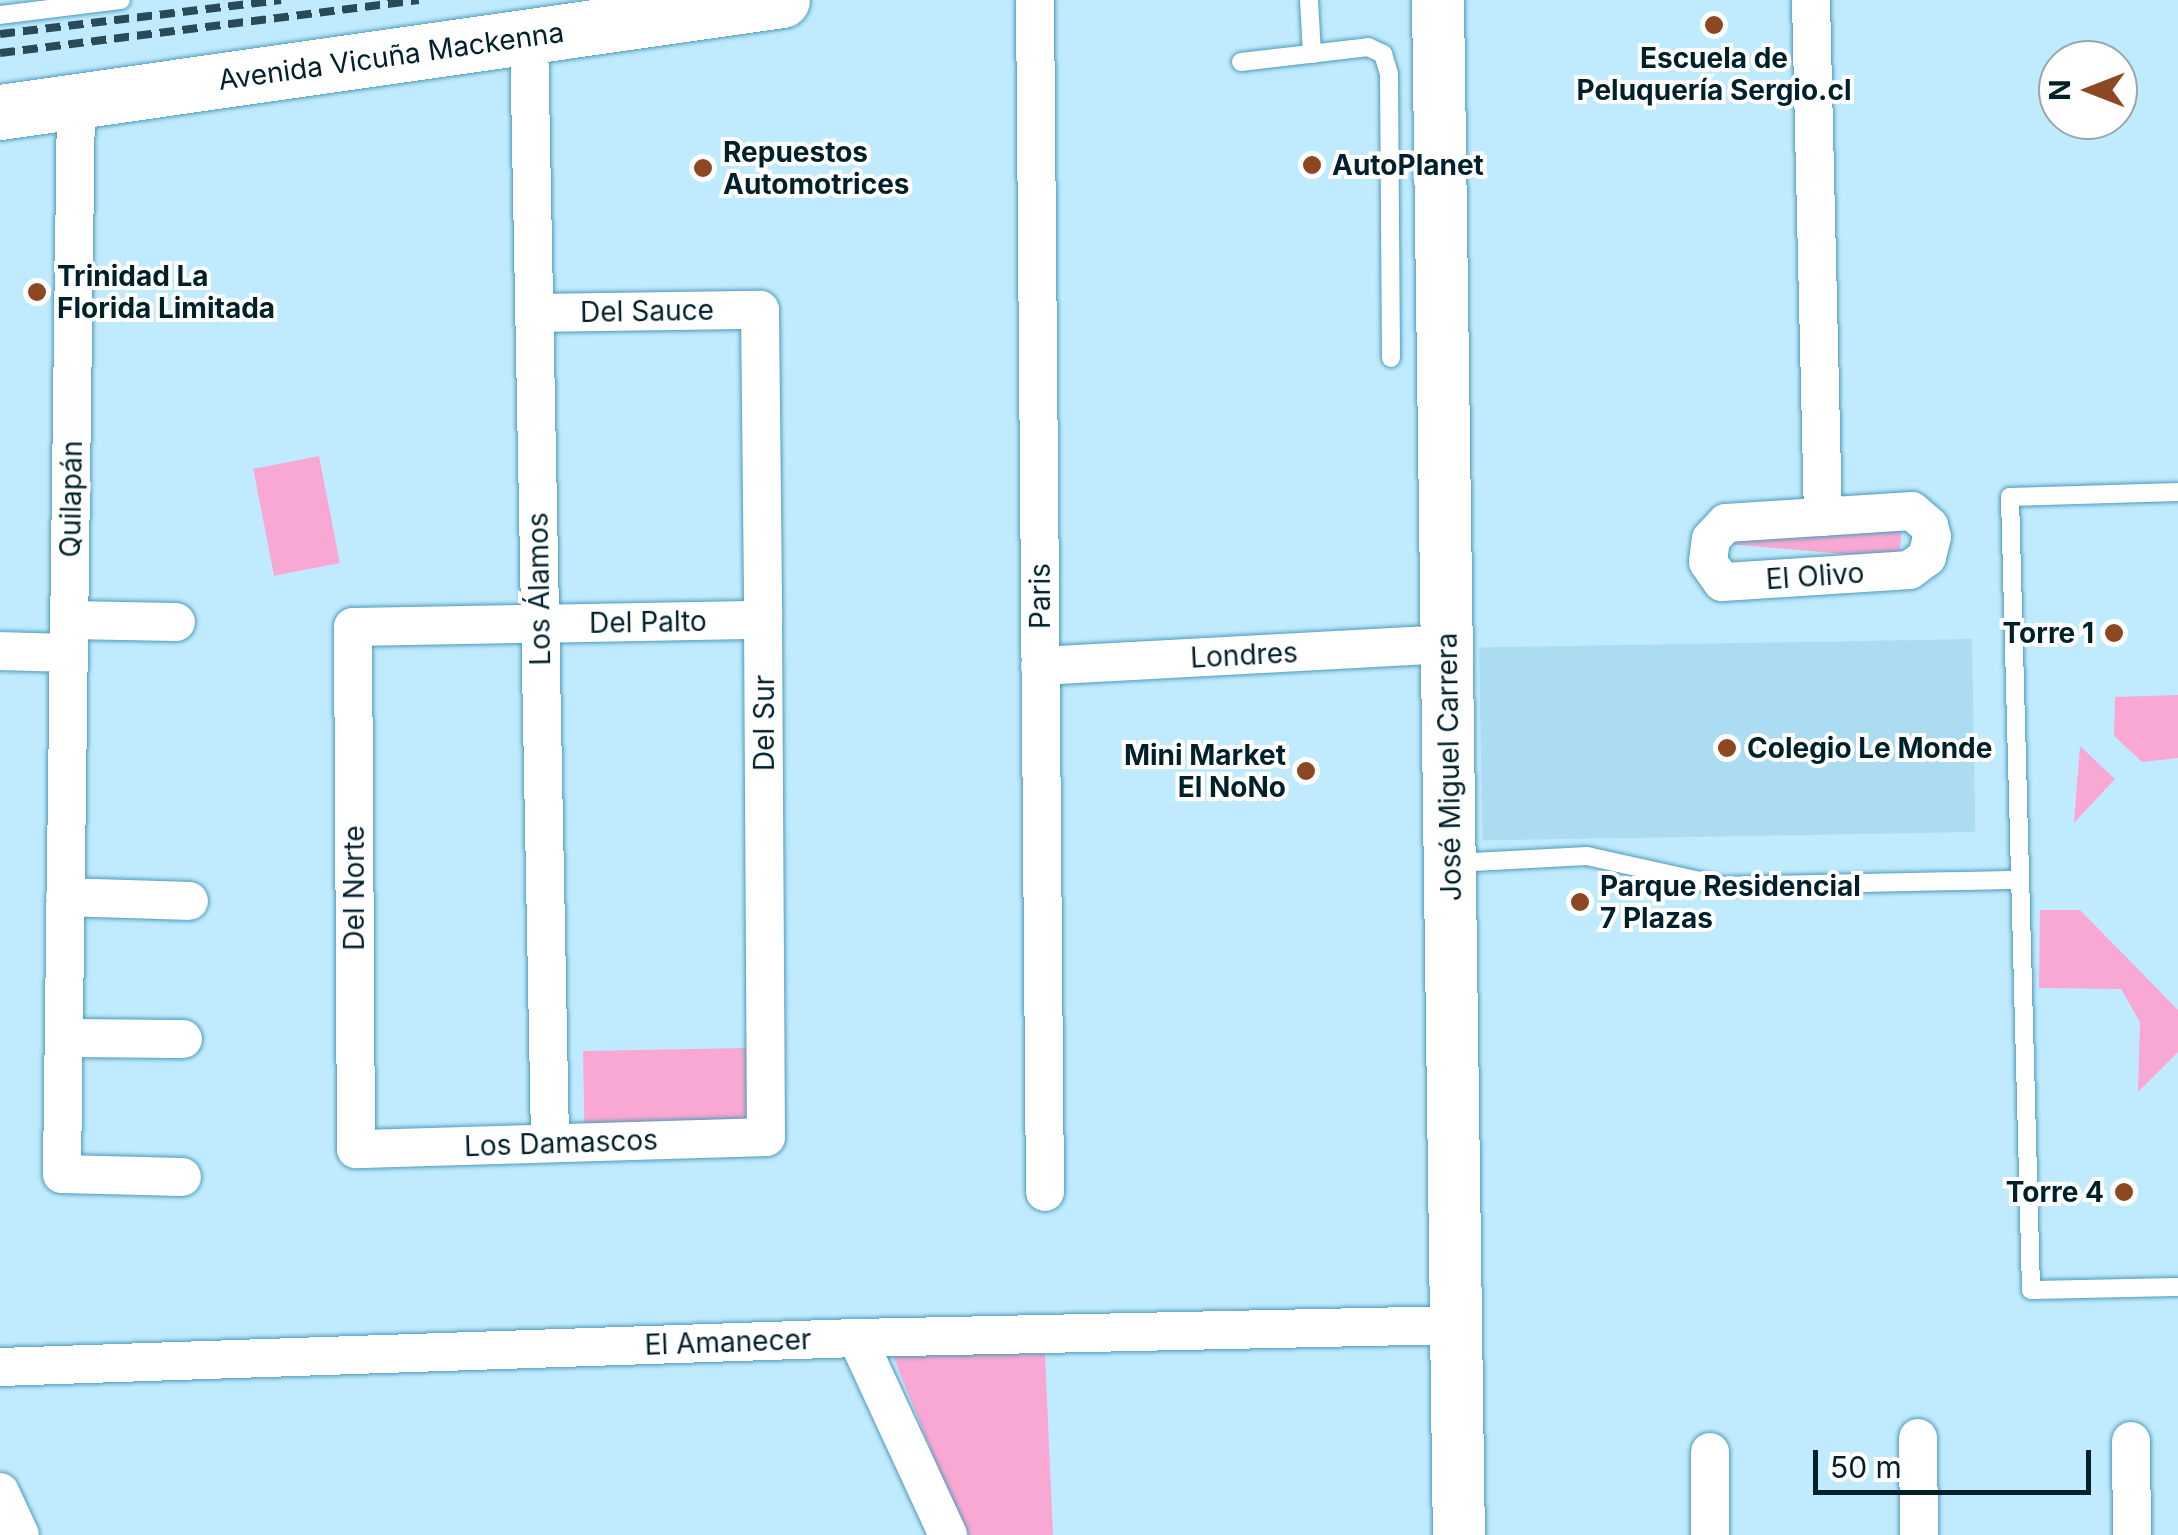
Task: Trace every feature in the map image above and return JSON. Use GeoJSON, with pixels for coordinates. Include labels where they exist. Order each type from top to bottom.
{"type":"FeatureCollection","features":[{"type":"Feature","properties":{"kind":"main road","name":"Avenida Vicuña Mackenna"},"geometry":{"type":"LineString","coordinates":[[0,112],[782,0]]}},
{"type":"Feature","properties":{"kind":"street","name":"Paris"},"geometry":{"type":"LineString","coordinates":[[1035,0],[1045,1192]]}},
{"type":"Feature","properties":{"kind":"street","name":"José Miguel Carrera"},"geometry":{"type":"LineString","coordinates":[[1438,0],[1460,1535]]}},
{"type":"Feature","properties":{"kind":"street"},"geometry":{"type":"LineString","coordinates":[[1811,0],[1823,517]]}},
{"type":"Feature","properties":{"kind":"street","name":"Los Álamos"},"geometry":{"type":"LineString","coordinates":[[529,36],[550,1143]]}},
{"type":"Feature","properties":{"kind":"street","name":"Quilapán"},"geometry":{"type":"LineString","coordinates":[[76,101],[62,1174],[182,1177]]}},
{"type":"Feature","properties":{"kind":"street","name":"Del Sauce"},"geometry":{"type":"LineString","coordinates":[[534,313],[760,310]]}},
{"type":"Feature","properties":{"kind":"street","name":"Del Sur"},"geometry":{"type":"LineString","coordinates":[[760,310],[766,1136]]}},
{"type":"Feature","properties":{"kind":"street","name":"El Olivo"},"geometry":{"type":"LineString","coordinates":[[1912,512],[1928,526],[1931,548],[1927,557],[1910,570],[1722,582],[1713,573],[1708,550],[1717,530],[1726,523],[1823,517],[1912,512]]}},
{"type":"Feature","properties":{"kind":"street","name":"Del Palto"},"geometry":{"type":"LineString","coordinates":[[352,627],[763,620]]}},
{"type":"Feature","properties":{"kind":"street"},"geometry":{"type":"LineString","coordinates":[[0,651],[176,622]]}},
{"type":"Feature","properties":{"kind":"street","name":"Del Norte"},"geometry":{"type":"LineString","coordinates":[[352,627],[356,1149]]}},
{"type":"Feature","properties":{"kind":"street","name":"Londres"},"geometry":{"type":"LineString","coordinates":[[1040,666],[1447,644]]}},
{"type":"Feature","properties":{"kind":"street"},"geometry":{"type":"LineString","coordinates":[[66,896],[189,901]]}},
{"type":"Feature","properties":{"kind":"street"},"geometry":{"type":"LineString","coordinates":[[64,1038],[183,1039]]}},
{"type":"Feature","properties":{"kind":"street","name":"Los Damascos"},"geometry":{"type":"LineString","coordinates":[[356,1149],[766,1136]]}},
{"type":"Feature","properties":{"kind":"street","name":"El Amanecer"},"geometry":{"type":"LineString","coordinates":[[0,1367],[857,1338],[1456,1326]]}},
{"type":"Feature","properties":{"kind":"street"},"geometry":{"type":"LineString","coordinates":[[857,1338],[948,1535]]}},
{"type":"Feature","properties":{"kind":"street"},"geometry":{"type":"LineString","coordinates":[[1918,1438],[1919,1535]]}},
{"type":"Feature","properties":{"kind":"street"},"geometry":{"type":"LineString","coordinates":[[2131,1441],[2132,1535]]}},
{"type":"Feature","properties":{"kind":"street"},"geometry":{"type":"LineString","coordinates":[[1710,1452],[1710,1535]]}},
{"type":"Feature","properties":{"kind":"street"},"geometry":{"type":"LineString","coordinates":[[0,1492],[20,1535]]}},
{"type":"Feature","properties":{"kind":"lane"},"geometry":{"type":"LineString","coordinates":[[0,14],[121,0]]}},
{"type":"Feature","properties":{"kind":"lane"},"geometry":{"type":"LineString","coordinates":[[1308,0],[1312,54]]}},
{"type":"Feature","properties":{"kind":"lane"},"geometry":{"type":"LineString","coordinates":[[1241,62],[1368,47],[1383,54],[1389,74],[1391,358]]}},
{"type":"Feature","properties":{"kind":"lane"},"geometry":{"type":"LineString","coordinates":[[2178,492],[2010,496],[2030,1290],[2178,1286]]}},
{"type":"Feature","properties":{"kind":"lane"},"geometry":{"type":"LineString","coordinates":[[1450,864],[1587,856],[1722,886],[2020,880]]}},
{"type":"Feature","properties":{"kind":"shaded area"},"geometry":{"type":"Polygon","coordinates":[[[319,456],[340,563],[274,576],[253,469],[319,456]]]}},
{"type":"Feature","properties":{"kind":"shaded area"},"geometry":{"type":"Polygon","coordinates":[[[1725,508],[1902,524],[1899,559],[1722,543],[1725,508]]]}},
{"type":"Feature","properties":{"kind":"shaded area","name":"Colegio Le Monde"},"geometry":{"type":"Polygon","coordinates":[[[1972,639],[1975,832],[1482,841],[1479,648],[1972,639]]]}},
{"type":"Feature","properties":{"kind":"shaded area"},"geometry":{"type":"Polygon","coordinates":[[[2178,695],[2178,758],[2142,762],[2114,736],[2115,697],[2178,695]]]}},
{"type":"Feature","properties":{"kind":"shaded area"},"geometry":{"type":"Polygon","coordinates":[[[2080,746],[2115,779],[2074,823],[2080,746]]]}},
{"type":"Feature","properties":{"kind":"shaded area"},"geometry":{"type":"Polygon","coordinates":[[[2040,910],[2080,910],[2178,1010],[2178,1052],[2138,1092],[2140,1022],[2121,989],[2039,988],[2040,910]]]}},
{"type":"Feature","properties":{"kind":"shaded area"},"geometry":{"type":"Polygon","coordinates":[[[748,1048],[749,1125],[584,1128],[583,1051],[748,1048]]]}},
{"type":"Feature","properties":{"kind":"shaded area"},"geometry":{"type":"Polygon","coordinates":[[[892,1353],[1045,1354],[1053,1535],[965,1535],[892,1353]]]}},
{"type":"Feature","properties":{"kind":"railway"},"geometry":{"type":"LineString","coordinates":[[0,34],[281,0]]}},
{"type":"Feature","properties":{"kind":"railway"},"geometry":{"type":"LineString","coordinates":[[0,53],[419,0]]}},
{"type":"Feature","properties":{"kind":"place","name":"Escuela de Peluquería Sergio.cl"},"geometry":{"type":"Point","coordinates":[1714,25]}},
{"type":"Feature","properties":{"kind":"place","name":"AutoPlanet"},"geometry":{"type":"Point","coordinates":[1312,165]}},
{"type":"Feature","properties":{"kind":"place","name":"Repuestos Automotrices"},"geometry":{"type":"Point","coordinates":[703,168]}},
{"type":"Feature","properties":{"kind":"place","name":"Trinidad La Florida Limitada"},"geometry":{"type":"Point","coordinates":[37,292]}},
{"type":"Feature","properties":{"kind":"place","name":"Torre 1"},"geometry":{"type":"Point","coordinates":[2114,633]}},
{"type":"Feature","properties":{"kind":"place","name":"Colegio Le Monde"},"geometry":{"type":"Point","coordinates":[1727,748]}},
{"type":"Feature","properties":{"kind":"place","name":"Mini Market El NoNo"},"geometry":{"type":"Point","coordinates":[1306,771]}},
{"type":"Feature","properties":{"kind":"place","name":"Parque Residencial 7 Plazas"},"geometry":{"type":"Point","coordinates":[1580,902]}},
{"type":"Feature","properties":{"kind":"place","name":"Torre 4"},"geometry":{"type":"Point","coordinates":[2124,1192]}}]}
